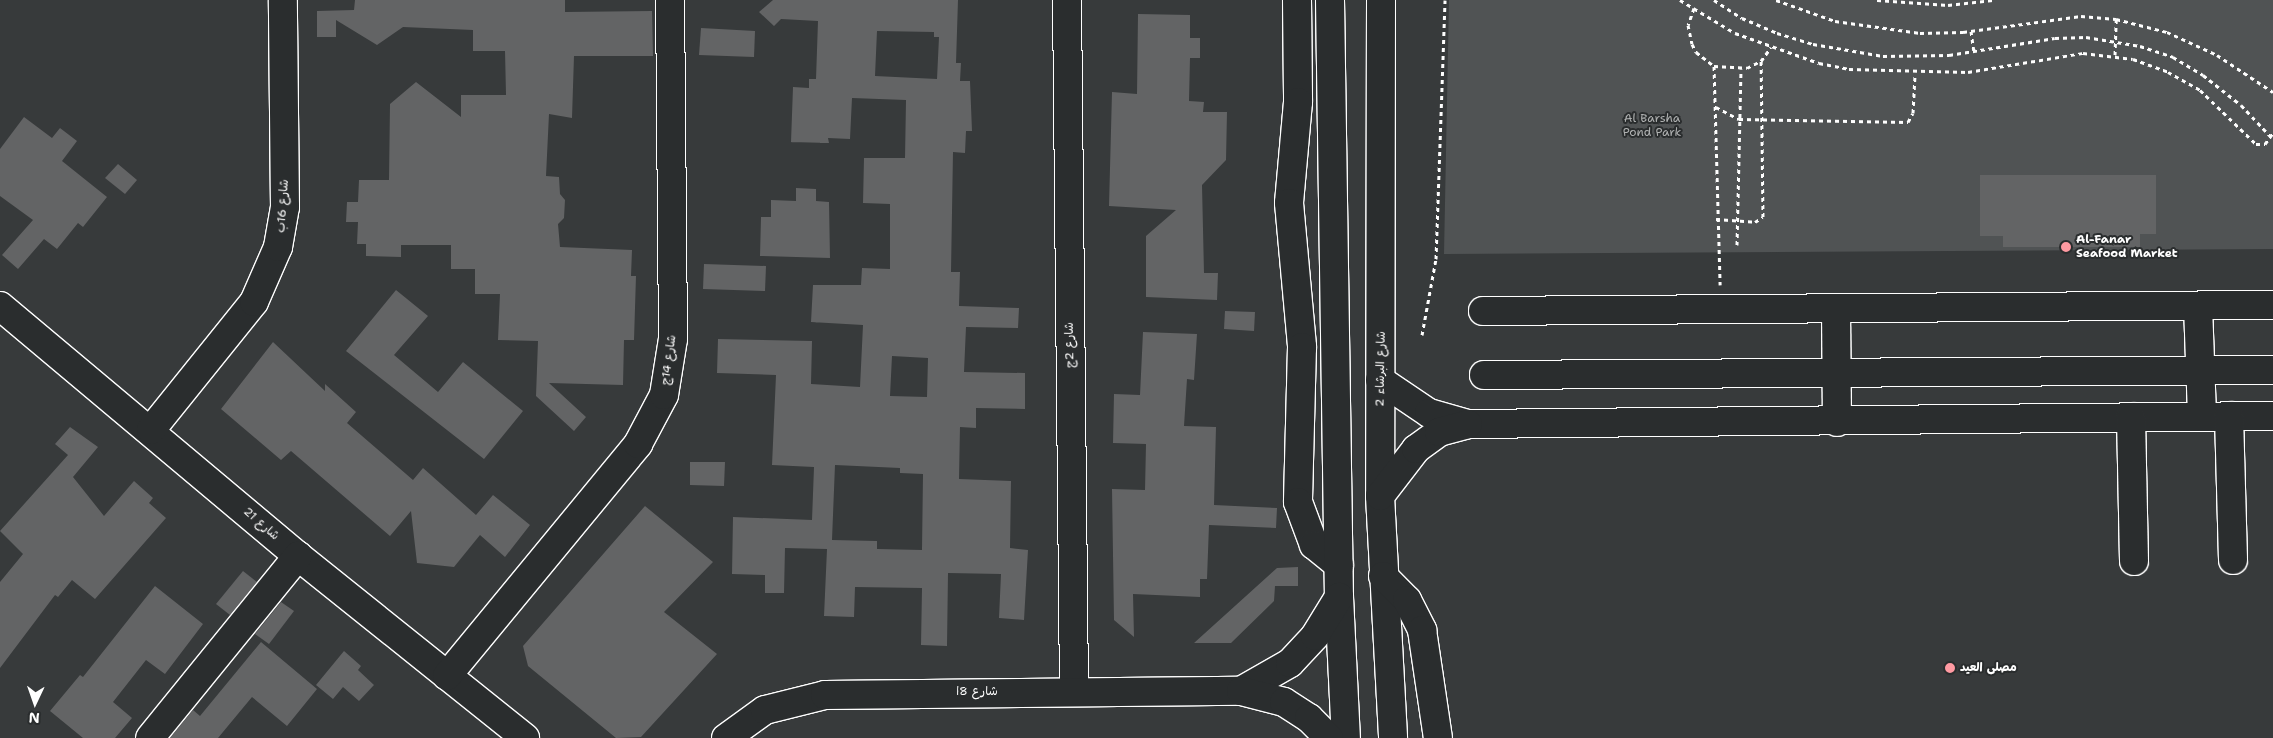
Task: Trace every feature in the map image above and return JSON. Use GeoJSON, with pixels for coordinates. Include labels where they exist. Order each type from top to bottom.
{"type":"FeatureCollection","features":[{"type":"Feature","properties":{"kind":"street","name":"شارع 16ب"},"geometry":{"type":"LineString","coordinates":[[151,430],[254,302],[278,247],[285,207],[283,0]]}},
{"type":"Feature","properties":{"kind":"street","name":"شارع 14ج"},"geometry":{"type":"LineString","coordinates":[[448,676],[638,444],[664,395],[673,340],[670,0]]}},
{"type":"Feature","properties":{"kind":"street","name":"شارع 2ج"},"geometry":{"type":"LineString","coordinates":[[1067,0],[1074,691]]}},
{"type":"Feature","properties":{"kind":"street"},"geometry":{"type":"LineString","coordinates":[[1297,0],[1298,102],[1289,203],[1302,347],[1298,502],[1314,545],[1339,565]]}},
{"type":"Feature","properties":{"kind":"street"},"geometry":{"type":"LineString","coordinates":[[1330,0],[1339,597],[1346,738]]}},
{"type":"Feature","properties":{"kind":"street","name":"شارع البرشاء 2"},"geometry":{"type":"LineString","coordinates":[[1380,0],[1380,496],[1393,738]]}},
{"type":"Feature","properties":{"kind":"street"},"geometry":{"type":"LineString","coordinates":[[1483,311],[2273,305]]}},
{"type":"Feature","properties":{"kind":"street","name":"شارع 21"},"geometry":{"type":"LineString","coordinates":[[0,306],[151,430],[298,556],[525,738]]}},
{"type":"Feature","properties":{"kind":"street"},"geometry":{"type":"LineString","coordinates":[[2198,306],[2202,415]]}},
{"type":"Feature","properties":{"kind":"street"},"geometry":{"type":"LineString","coordinates":[[1836,308],[1837,422]]}},
{"type":"Feature","properties":{"kind":"street"},"geometry":{"type":"LineString","coordinates":[[1484,375],[1836,375],[2273,370]]}},
{"type":"Feature","properties":{"kind":"street"},"geometry":{"type":"LineString","coordinates":[[1380,380],[1429,414],[1468,424]]}},
{"type":"Feature","properties":{"kind":"street"},"geometry":{"type":"LineString","coordinates":[[1380,496],[1421,444],[1438,432],[1468,424],[1837,422],[2202,415],[2273,416]]}},
{"type":"Feature","properties":{"kind":"street"},"geometry":{"type":"LineString","coordinates":[[2229,416],[2232,560]]}},
{"type":"Feature","properties":{"kind":"street"},"geometry":{"type":"LineString","coordinates":[[2131,417],[2134,561]]}},
{"type":"Feature","properties":{"kind":"street"},"geometry":{"type":"LineString","coordinates":[[150,738],[298,556]]}},
{"type":"Feature","properties":{"kind":"street"},"geometry":{"type":"LineString","coordinates":[[1383,576],[1407,600],[1422,630],[1438,738]]}},
{"type":"Feature","properties":{"kind":"street","name":"شارع 8ا"},"geometry":{"type":"LineString","coordinates":[[1241,691],[1274,674],[1303,650],[1339,597]]}},
{"type":"Feature","properties":{"kind":"street","name":"شارع 8ا"},"geometry":{"type":"LineString","coordinates":[[726,738],[765,710],[818,696],[1074,691],[1241,691],[1270,696],[1290,705],[1329,738]]}},
{"type":"Feature","properties":{"kind":"path"},"geometry":{"type":"LineString","coordinates":[[1422,335],[1436,259],[1445,0]]}},
{"type":"Feature","properties":{"kind":"path"},"geometry":{"type":"LineString","coordinates":[[1680,0],[1735,33],[1771,47],[1849,70],[1915,74],[1968,72],[2068,54],[2115,55],[2184,80],[2214,101],[2256,144],[2265,144],[2272,136],[2241,105],[2188,65],[2157,51],[2115,40],[2055,38],[1974,52],[1916,57],[1850,52],[1777,33],[1742,18],[1714,0]]}},
{"type":"Feature","properties":{"kind":"path"},"geometry":{"type":"LineString","coordinates":[[1776,0],[1835,22],[1877,30],[1971,31],[2080,16],[2116,19],[2167,32],[2217,55],[2273,92]]}},
{"type":"Feature","properties":{"kind":"path"},"geometry":{"type":"LineString","coordinates":[[1877,0],[1948,5],[1993,0]]}},
{"type":"Feature","properties":{"kind":"path"},"geometry":{"type":"LineString","coordinates":[[1694,8],[1688,26],[1692,44],[1696,52],[1714,66],[1741,69],[1761,61],[1771,47]]}},
{"type":"Feature","properties":{"kind":"path"},"geometry":{"type":"LineString","coordinates":[[2115,55],[2116,19]]}},
{"type":"Feature","properties":{"kind":"path"},"geometry":{"type":"LineString","coordinates":[[1971,31],[1974,52]]}},
{"type":"Feature","properties":{"kind":"path"},"geometry":{"type":"LineString","coordinates":[[1716,219],[1758,222],[1763,217],[1764,120],[1761,61]]}},
{"type":"Feature","properties":{"kind":"path"},"geometry":{"type":"LineString","coordinates":[[1714,66],[1716,219],[1722,309]]}},
{"type":"Feature","properties":{"kind":"path"},"geometry":{"type":"LineString","coordinates":[[1738,245],[1741,69]]}},
{"type":"Feature","properties":{"kind":"path"},"geometry":{"type":"LineString","coordinates":[[1716,107],[1739,119],[1908,122],[1913,113],[1915,74]]}},
{"type":"Feature","properties":{"kind":"green space","name":"Al Barsha Pond Park"},"geometry":{"type":"Polygon","coordinates":[[[1449,0],[2273,0],[2273,249],[1444,254],[1449,0]]]}},
{"type":"Feature","properties":{"kind":"building"},"geometry":{"type":"Polygon","coordinates":[[[355,0],[565,0],[565,12],[652,11],[653,56],[574,56],[572,118],[549,114],[546,176],[559,177],[560,194],[565,200],[564,218],[558,224],[560,247],[632,250],[631,276],[636,276],[634,340],[624,340],[623,385],[549,383],[586,417],[574,431],[536,396],[538,341],[498,340],[500,294],[475,294],[475,269],[451,269],[451,245],[401,245],[401,257],[366,256],[366,244],[357,244],[358,222],[346,222],[347,202],[358,202],[359,180],[389,180],[390,104],[416,82],[461,117],[461,95],[506,95],[505,51],[473,51],[473,30],[403,27],[377,45],[336,20],[336,37],[317,37],[317,11],[354,10],[355,0]]]}},
{"type":"Feature","properties":{"kind":"building"},"geometry":{"type":"Polygon","coordinates":[[[773,0],[958,0],[956,63],[961,63],[960,81],[970,81],[972,131],[966,131],[965,153],[953,152],[951,272],[960,272],[959,306],[1019,308],[1018,328],[966,327],[964,372],[1025,373],[1025,409],[976,408],[976,428],[960,427],[959,479],[1011,481],[1010,548],[1028,550],[1024,620],[999,618],[1001,574],[948,573],[947,646],[921,645],[922,588],[855,587],[854,617],[824,616],[827,549],[785,548],[784,593],[765,593],[765,575],[732,574],[733,517],[812,520],[814,467],[772,465],[776,375],[717,373],[718,339],[812,341],[811,384],[860,387],[863,325],[811,322],[813,285],[861,285],[862,268],[890,269],[890,204],[863,203],[864,158],[905,158],[906,100],[852,98],[850,139],[828,138],[829,143],[791,142],[793,87],[809,88],[809,79],[816,79],[818,21],[781,19],[774,26],[759,12],[773,0]],[[877,31],[875,76],[937,79],[939,37],[934,37],[934,32],[877,31]],[[892,356],[890,396],[927,397],[928,358],[892,356]],[[835,465],[832,540],[877,541],[877,549],[922,550],[923,474],[900,473],[900,468],[835,465]]]}},
{"type":"Feature","properties":{"kind":"building"},"geometry":{"type":"Polygon","coordinates":[[[1138,14],[1190,15],[1190,38],[1200,38],[1200,58],[1190,58],[1189,101],[1204,102],[1203,112],[1227,112],[1226,160],[1202,185],[1204,273],[1218,273],[1217,300],[1146,297],[1146,236],[1176,210],[1109,206],[1112,92],[1137,94],[1138,14]]]}},
{"type":"Feature","properties":{"kind":"building"},"geometry":{"type":"Polygon","coordinates":[[[701,28],[755,31],[754,57],[699,55],[701,28]]]}},
{"type":"Feature","properties":{"kind":"building"},"geometry":{"type":"Polygon","coordinates":[[[24,117],[52,138],[60,128],[77,141],[62,161],[107,197],[83,227],[78,223],[57,249],[44,239],[18,269],[2,255],[33,220],[0,196],[0,149],[24,117]]]}},
{"type":"Feature","properties":{"kind":"building"},"geometry":{"type":"Polygon","coordinates":[[[118,164],[137,180],[125,194],[105,178],[118,164]]]}},
{"type":"Feature","properties":{"kind":"building"},"geometry":{"type":"Polygon","coordinates":[[[1980,175],[2156,175],[2156,234],[2140,234],[2140,247],[2003,247],[2003,236],[1980,236],[1980,175]]]}},
{"type":"Feature","properties":{"kind":"building"},"geometry":{"type":"Polygon","coordinates":[[[796,188],[816,189],[816,201],[829,202],[830,258],[760,256],[761,217],[771,217],[771,200],[796,201],[796,188]]]}},
{"type":"Feature","properties":{"kind":"building"},"geometry":{"type":"Polygon","coordinates":[[[704,264],[766,266],[765,291],[703,289],[704,264]]]}},
{"type":"Feature","properties":{"kind":"building"},"geometry":{"type":"Polygon","coordinates":[[[396,290],[428,316],[394,355],[438,392],[463,362],[523,411],[484,459],[346,351],[396,290]]]}},
{"type":"Feature","properties":{"kind":"building"},"geometry":{"type":"Polygon","coordinates":[[[1225,311],[1255,312],[1254,331],[1224,329],[1225,311]]]}},
{"type":"Feature","properties":{"kind":"building"},"geometry":{"type":"Polygon","coordinates":[[[1143,332],[1197,334],[1194,380],[1187,379],[1184,426],[1216,427],[1214,505],[1277,508],[1276,528],[1209,525],[1207,579],[1200,579],[1200,597],[1133,594],[1134,637],[1114,620],[1112,489],[1145,490],[1146,444],[1113,443],[1114,394],[1140,395],[1143,332]]]}},
{"type":"Feature","properties":{"kind":"building"},"geometry":{"type":"Polygon","coordinates":[[[273,342],[325,391],[325,384],[356,412],[347,423],[413,480],[423,468],[476,515],[493,495],[530,525],[505,557],[480,535],[454,567],[417,563],[411,511],[390,536],[291,451],[281,460],[221,409],[273,342]]]}},
{"type":"Feature","properties":{"kind":"building"},"geometry":{"type":"Polygon","coordinates":[[[70,427],[98,447],[73,477],[104,516],[134,481],[153,498],[149,503],[166,518],[95,599],[72,580],[58,597],[55,595],[0,668],[0,582],[23,554],[0,531],[68,455],[55,444],[70,427]]]}},
{"type":"Feature","properties":{"kind":"building"},"geometry":{"type":"Polygon","coordinates":[[[690,462],[725,462],[724,486],[690,485],[690,462]]]}},
{"type":"Feature","properties":{"kind":"building"},"geometry":{"type":"Polygon","coordinates":[[[645,506],[713,562],[664,612],[717,654],[641,737],[616,738],[528,666],[523,646],[645,506]]]}},
{"type":"Feature","properties":{"kind":"building"},"geometry":{"type":"Polygon","coordinates":[[[1298,567],[1298,586],[1275,586],[1274,601],[1231,643],[1194,643],[1277,568],[1298,567]]]}},
{"type":"Feature","properties":{"kind":"building"},"geometry":{"type":"Polygon","coordinates":[[[243,571],[257,582],[230,615],[216,604],[243,571]]]}},
{"type":"Feature","properties":{"kind":"building"},"geometry":{"type":"Polygon","coordinates":[[[155,586],[203,624],[165,674],[146,660],[113,702],[132,718],[115,738],[83,738],[50,711],[80,675],[83,677],[155,586]]]}},
{"type":"Feature","properties":{"kind":"building"},"geometry":{"type":"Polygon","coordinates":[[[281,602],[294,611],[269,644],[255,634],[281,602]]]}},
{"type":"Feature","properties":{"kind":"building"},"geometry":{"type":"Polygon","coordinates":[[[261,642],[317,689],[287,726],[252,697],[218,738],[170,738],[193,710],[200,716],[261,642]]]}},
{"type":"Feature","properties":{"kind":"building"},"geometry":{"type":"Polygon","coordinates":[[[344,651],[361,666],[358,670],[374,685],[359,701],[343,687],[333,699],[316,685],[344,651]]]}},
{"type":"Feature","properties":{"kind":"place","name":"Al-Fanar Seafood Market"},"geometry":{"type":"Point","coordinates":[2066,247]}},
{"type":"Feature","properties":{"kind":"place","name":"مصلى العيد"},"geometry":{"type":"Point","coordinates":[1950,668]}}]}
